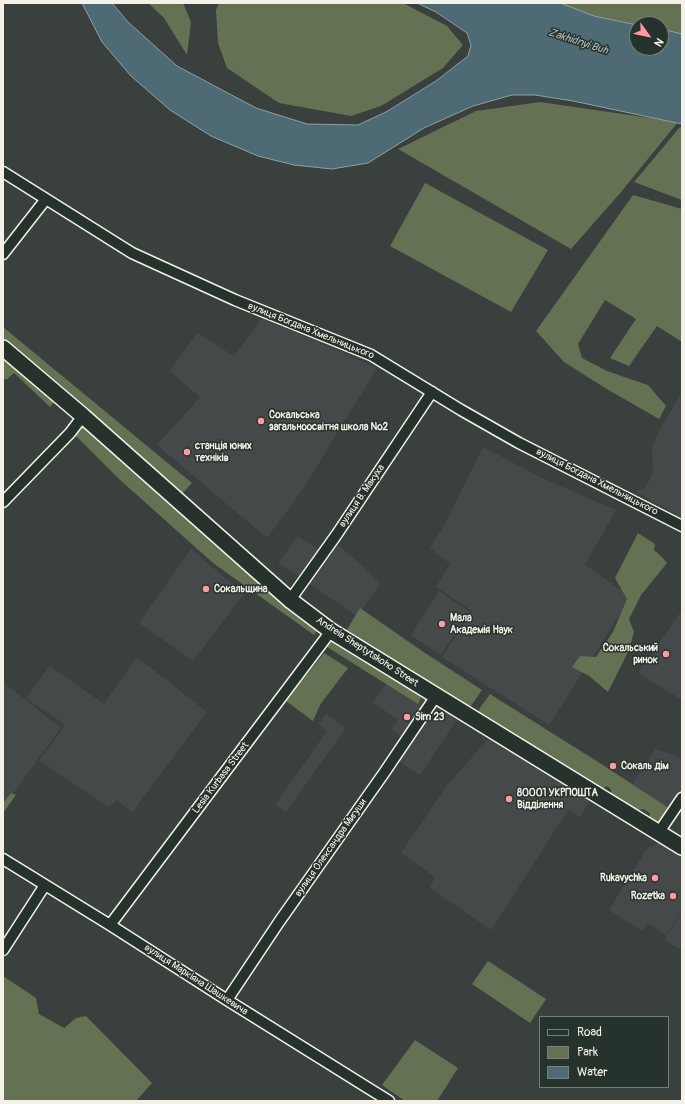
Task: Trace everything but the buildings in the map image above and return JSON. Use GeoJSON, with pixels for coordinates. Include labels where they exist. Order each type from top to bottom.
{"type":"FeatureCollection","features":[{"type":"Feature","properties":{"kind":"street","name":"вулиця Богдана Хмельницького"},"geometry":{"type":"LineString","coordinates":[[3,172],[132,253],[235,300],[371,355],[519,442],[682,526]]}},
{"type":"Feature","properties":{"kind":"street"},"geometry":{"type":"LineString","coordinates":[[3,254],[46,199]]}},
{"type":"Feature","properties":{"kind":"street","name":"Andreia Sheptytskoho Street"},"geometry":{"type":"LineString","coordinates":[[3,348],[83,416],[290,600],[331,631],[682,847]]}},
{"type":"Feature","properties":{"kind":"street","name":"вулиця В. Макуха"},"geometry":{"type":"LineString","coordinates":[[290,600],[337,534],[432,392]]}},
{"type":"Feature","properties":{"kind":"street"},"geometry":{"type":"LineString","coordinates":[[3,502],[70,433],[83,416]]}},
{"type":"Feature","properties":{"kind":"street","name":"Lesia Kurbasa Street"},"geometry":{"type":"LineString","coordinates":[[110,925],[331,631]]}},
{"type":"Feature","properties":{"kind":"street","name":"вулиця Олександра Мигуши"},"geometry":{"type":"LineString","coordinates":[[227,1000],[279,922],[384,773],[436,696]]}},
{"type":"Feature","properties":{"kind":"street"},"geometry":{"type":"LineString","coordinates":[[659,832],[682,798]]}},
{"type":"Feature","properties":{"kind":"street","name":"вулиця Маркіяна Шашкевича"},"geometry":{"type":"LineString","coordinates":[[3,859],[389,1101]]}},
{"type":"Feature","properties":{"kind":"street"},"geometry":{"type":"LineString","coordinates":[[3,950],[45,885]]}},
{"type":"Feature","properties":{"kind":"shaded area","name":"Сокальська загальноосвітня школа №2"},"geometry":{"type":"Polygon","coordinates":[[[262,318],[377,368],[303,489],[267,538],[157,445],[200,397],[170,371],[197,333],[234,356],[262,318]]]}},
{"type":"Feature","properties":{"kind":"shaded area"},"geometry":{"type":"Polygon","coordinates":[[[682,392],[682,518],[635,491],[644,489],[653,473],[652,447],[659,431],[682,392]]]}},
{"type":"Feature","properties":{"kind":"shaded area"},"geometry":{"type":"Polygon","coordinates":[[[483,447],[546,480],[616,510],[585,565],[631,597],[549,725],[442,657],[472,611],[436,587],[450,564],[430,548],[445,524],[483,447]]]}},
{"type":"Feature","properties":{"kind":"shaded area"},"geometry":{"type":"Polygon","coordinates":[[[298,536],[327,556],[336,543],[366,569],[380,584],[357,616],[278,563],[298,536]]]}},
{"type":"Feature","properties":{"kind":"shaded area"},"geometry":{"type":"Polygon","coordinates":[[[191,549],[244,594],[193,661],[139,623],[191,549]]]}},
{"type":"Feature","properties":{"kind":"shaded area"},"geometry":{"type":"Polygon","coordinates":[[[439,591],[470,612],[441,655],[411,635],[439,591]]]}},
{"type":"Feature","properties":{"kind":"shaded area","name":"Сокальський ринок"},"geometry":{"type":"Polygon","coordinates":[[[682,610],[682,700],[638,673],[682,610]]]}},
{"type":"Feature","properties":{"kind":"shaded area"},"geometry":{"type":"Polygon","coordinates":[[[137,657],[207,712],[132,813],[117,800],[109,807],[39,761],[65,725],[26,698],[50,666],[104,704],[137,657]]]}},
{"type":"Feature","properties":{"kind":"shaded area"},"geometry":{"type":"Polygon","coordinates":[[[391,677],[446,710],[456,721],[420,775],[389,755],[403,738],[391,729],[398,720],[373,702],[391,677]]]}},
{"type":"Feature","properties":{"kind":"shaded area"},"geometry":{"type":"Polygon","coordinates":[[[4,683],[61,728],[3,807],[3,684],[4,683]]]}},
{"type":"Feature","properties":{"kind":"shaded area"},"geometry":{"type":"Polygon","coordinates":[[[326,714],[346,728],[286,812],[275,805],[327,731],[318,724],[326,714]]]}},
{"type":"Feature","properties":{"kind":"shaded area"},"geometry":{"type":"Polygon","coordinates":[[[491,736],[592,798],[580,817],[568,810],[491,930],[430,888],[435,877],[401,853],[448,784],[491,736]]]}},
{"type":"Feature","properties":{"kind":"shaded area"},"geometry":{"type":"Polygon","coordinates":[[[655,749],[676,756],[682,760],[682,806],[673,819],[628,791],[655,749]]]}},
{"type":"Feature","properties":{"kind":"shaded area"},"geometry":{"type":"Polygon","coordinates":[[[669,827],[682,836],[682,911],[666,935],[647,923],[642,931],[609,910],[646,850],[658,842],[669,827]]]}},
{"type":"Feature","properties":{"kind":"shaded area"},"geometry":{"type":"Polygon","coordinates":[[[682,912],[682,950],[664,940],[682,912]]]}},
{"type":"Feature","properties":{"kind":"green space"},"geometry":{"type":"Polygon","coordinates":[[[148,3],[183,3],[191,22],[187,55],[164,18],[148,3]]]}},
{"type":"Feature","properties":{"kind":"green space"},"geometry":{"type":"Polygon","coordinates":[[[219,3],[403,3],[447,26],[463,45],[443,68],[381,106],[351,116],[279,103],[227,68],[218,43],[216,10],[219,3]]]}},
{"type":"Feature","properties":{"kind":"green space"},"geometry":{"type":"Polygon","coordinates":[[[531,3],[682,3],[682,43],[669,40],[669,16],[629,16],[629,32],[531,3]]]}},
{"type":"Feature","properties":{"kind":"green space"},"geometry":{"type":"Polygon","coordinates":[[[540,102],[678,122],[621,192],[571,249],[398,149],[476,111],[540,102]]]}},
{"type":"Feature","properties":{"kind":"green space"},"geometry":{"type":"Polygon","coordinates":[[[680,127],[682,128],[682,200],[634,182],[680,127]]]}},
{"type":"Feature","properties":{"kind":"green space"},"geometry":{"type":"Polygon","coordinates":[[[425,183],[548,250],[511,312],[390,246],[425,183]]]}},
{"type":"Feature","properties":{"kind":"green space"},"geometry":{"type":"Polygon","coordinates":[[[633,195],[682,209],[682,342],[657,326],[629,366],[610,358],[636,319],[605,300],[578,344],[582,358],[607,371],[648,385],[666,406],[659,419],[605,388],[564,362],[536,331],[633,195]]]}},
{"type":"Feature","properties":{"kind":"green space"},"geometry":{"type":"Polygon","coordinates":[[[3,327],[192,483],[181,495],[3,338],[3,327]]]}},
{"type":"Feature","properties":{"kind":"green space"},"geometry":{"type":"Polygon","coordinates":[[[3,354],[57,399],[50,407],[14,373],[6,380],[3,377],[3,354]]]}},
{"type":"Feature","properties":{"kind":"green space"},"geometry":{"type":"Polygon","coordinates":[[[82,423],[319,627],[314,635],[213,563],[119,479],[74,434],[82,423]]]}},
{"type":"Feature","properties":{"kind":"green space"},"geometry":{"type":"Polygon","coordinates":[[[638,533],[655,544],[654,550],[667,563],[641,595],[629,619],[634,632],[629,650],[608,692],[589,676],[572,667],[580,656],[596,657],[613,632],[627,599],[615,578],[638,533]]]}},
{"type":"Feature","properties":{"kind":"green space"},"geometry":{"type":"Polygon","coordinates":[[[360,608],[482,690],[468,710],[345,633],[360,608]]]}},
{"type":"Feature","properties":{"kind":"green space"},"geometry":{"type":"Polygon","coordinates":[[[333,639],[422,695],[418,704],[327,647],[333,639]]]}},
{"type":"Feature","properties":{"kind":"green space"},"geometry":{"type":"Polygon","coordinates":[[[324,653],[348,668],[320,705],[313,721],[286,701],[324,653]]]}},
{"type":"Feature","properties":{"kind":"green space"},"geometry":{"type":"Polygon","coordinates":[[[490,694],[670,809],[658,825],[649,819],[650,813],[643,809],[637,811],[611,795],[611,789],[606,786],[602,791],[477,715],[490,694]]]}},
{"type":"Feature","properties":{"kind":"green space"},"geometry":{"type":"Polygon","coordinates":[[[11,793],[16,795],[3,813],[3,803],[11,793]]]}},
{"type":"Feature","properties":{"kind":"green space"},"geometry":{"type":"Polygon","coordinates":[[[488,961],[546,999],[530,1023],[472,984],[488,961]]]}},
{"type":"Feature","properties":{"kind":"green space"},"geometry":{"type":"Polygon","coordinates":[[[3,976],[36,998],[39,1014],[64,1028],[76,1018],[86,1016],[152,1083],[136,1101],[3,1101],[3,976]]]}},
{"type":"Feature","properties":{"kind":"green space"},"geometry":{"type":"Polygon","coordinates":[[[415,1040],[458,1068],[437,1101],[405,1101],[382,1085],[415,1040]]]}},
{"type":"Feature","properties":{"kind":"water","name":"Zakhidnyi Buh"},"geometry":{"type":"Polygon","coordinates":[[[82,3],[112,3],[128,22],[177,66],[256,108],[307,124],[358,125],[386,112],[436,81],[468,56],[471,45],[467,33],[436,12],[417,3],[560,3],[594,16],[629,23],[629,56],[669,56],[669,31],[682,34],[682,124],[573,101],[535,95],[512,95],[473,106],[424,128],[368,163],[332,169],[294,165],[258,156],[211,136],[170,110],[131,76],[102,42],[82,3]]]}},
{"type":"Feature","properties":{"kind":"place","name":"Сокальська загальноосвітня школа №2"},"geometry":{"type":"Point","coordinates":[261,421]}},
{"type":"Feature","properties":{"kind":"place","name":"станція юних техніків"},"geometry":{"type":"Point","coordinates":[187,452]}},
{"type":"Feature","properties":{"kind":"place","name":"Сокальщина"},"geometry":{"type":"Point","coordinates":[206,589]}},
{"type":"Feature","properties":{"kind":"place","name":"Мала Академія Наук"},"geometry":{"type":"Point","coordinates":[442,624]}},
{"type":"Feature","properties":{"kind":"place","name":"Сокальський ринок"},"geometry":{"type":"Point","coordinates":[666,654]}},
{"type":"Feature","properties":{"kind":"place","name":"Sim 23"},"geometry":{"type":"Point","coordinates":[407,717]}},
{"type":"Feature","properties":{"kind":"place","name":"Сокаль дім"},"geometry":{"type":"Point","coordinates":[613,766]}},
{"type":"Feature","properties":{"kind":"place","name":"80001 УКРПОШТА Відділення"},"geometry":{"type":"Point","coordinates":[509,799]}},
{"type":"Feature","properties":{"kind":"place","name":"Rukavychka"},"geometry":{"type":"Point","coordinates":[655,878]}},
{"type":"Feature","properties":{"kind":"place","name":"Rozetka"},"geometry":{"type":"Point","coordinates":[673,896]}}]}
